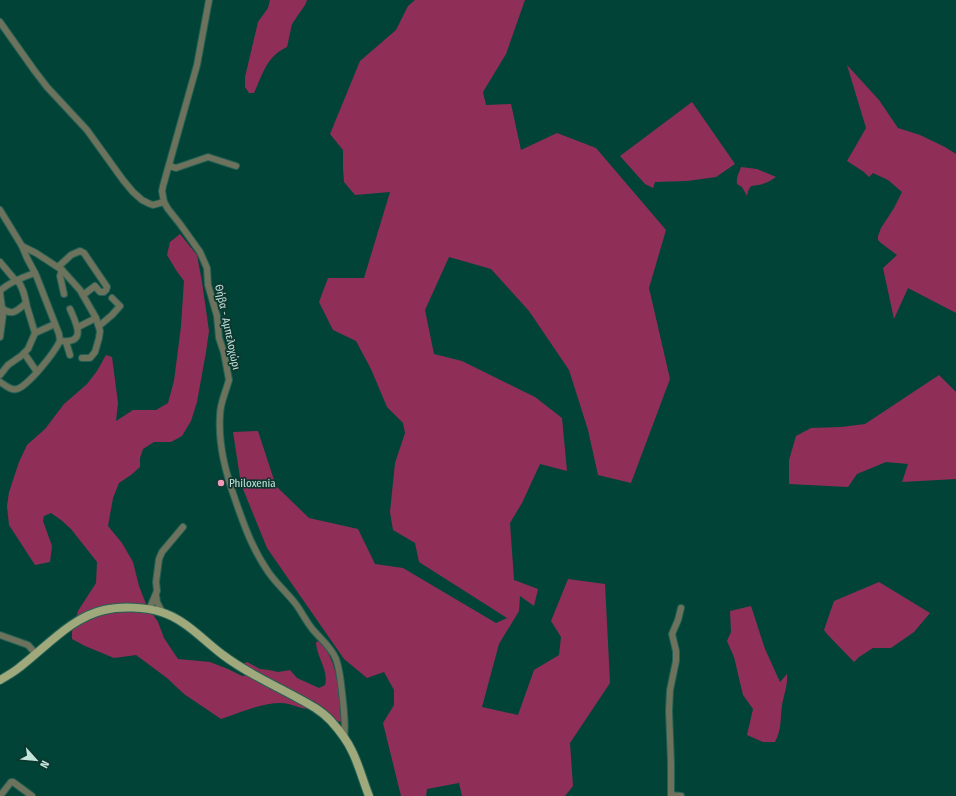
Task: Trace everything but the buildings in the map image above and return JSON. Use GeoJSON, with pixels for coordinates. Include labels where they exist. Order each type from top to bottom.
{"type":"FeatureCollection","features":[{"type":"Feature","properties":{"kind":"main road"},"geometry":{"type":"LineString","coordinates":[[0,680],[20,667],[58,635],[86,616],[95,612],[112,608],[136,608],[162,612],[180,621],[234,663],[322,712],[344,738],[353,752],[370,796]]}},
{"type":"Feature","properties":{"kind":"street"},"geometry":{"type":"LineString","coordinates":[[0,22],[47,87],[87,130],[130,189],[142,200],[153,205],[164,202],[162,192],[197,65],[209,0]]}},
{"type":"Feature","properties":{"kind":"street"},"geometry":{"type":"LineString","coordinates":[[169,166],[176,168],[208,157],[236,166]]}},
{"type":"Feature","properties":{"kind":"street","name":"Θήβα - Αμπελοχώρι"},"geometry":{"type":"LineString","coordinates":[[164,202],[200,252],[207,268],[208,285],[217,316],[219,338],[224,353],[228,380],[221,404],[220,434],[224,462],[233,493],[244,525],[256,552],[278,585],[295,603],[314,631],[331,649],[336,660],[341,685],[345,727],[344,738]]}},
{"type":"Feature","properties":{"kind":"street"},"geometry":{"type":"LineString","coordinates":[[1,213],[22,246],[35,272],[59,334],[70,355]]}},
{"type":"Feature","properties":{"kind":"street"},"geometry":{"type":"LineString","coordinates":[[22,246],[36,253],[60,269],[76,284],[96,318],[100,331],[95,352],[90,358],[82,358]]}},
{"type":"Feature","properties":{"kind":"street"},"geometry":{"type":"LineString","coordinates":[[64,294],[60,269],[71,255],[80,251],[84,253],[107,288],[104,292],[100,292],[95,286],[83,295]]}},
{"type":"Feature","properties":{"kind":"street"},"geometry":{"type":"LineString","coordinates":[[0,262],[21,285],[35,333],[28,349],[8,365],[0,375]]}},
{"type":"Feature","properties":{"kind":"street"},"geometry":{"type":"LineString","coordinates":[[0,337],[3,315],[0,292],[5,286],[35,272]]}},
{"type":"Feature","properties":{"kind":"street"},"geometry":{"type":"LineString","coordinates":[[99,326],[120,306],[112,298]]}},
{"type":"Feature","properties":{"kind":"street"},"geometry":{"type":"LineString","coordinates":[[1,303],[7,312],[12,312],[19,310],[26,303]]}},
{"type":"Feature","properties":{"kind":"street"},"geometry":{"type":"LineString","coordinates":[[0,382],[12,389],[21,387],[30,380],[63,341],[76,338],[78,335],[78,327],[70,309]]}},
{"type":"Feature","properties":{"kind":"street"},"geometry":{"type":"LineString","coordinates":[[78,327],[96,318]]}},
{"type":"Feature","properties":{"kind":"street"},"geometry":{"type":"LineString","coordinates":[[35,333],[55,324]]}},
{"type":"Feature","properties":{"kind":"street"},"geometry":{"type":"LineString","coordinates":[[24,353],[37,372]]}},
{"type":"Feature","properties":{"kind":"street"},"geometry":{"type":"LineString","coordinates":[[162,612],[157,602],[156,595],[158,559],[183,527]]}},
{"type":"Feature","properties":{"kind":"street"},"geometry":{"type":"LineString","coordinates":[[149,610],[156,595]]}},
{"type":"Feature","properties":{"kind":"street"},"geometry":{"type":"LineString","coordinates":[[681,608],[672,634],[676,651],[676,661],[671,685],[669,711],[671,795],[681,796]]}},
{"type":"Feature","properties":{"kind":"street"},"geometry":{"type":"LineString","coordinates":[[0,634],[28,645],[36,654]]}},
{"type":"Feature","properties":{"kind":"street"},"geometry":{"type":"LineString","coordinates":[[0,796],[10,782],[13,782],[32,796]]}},
{"type":"Feature","properties":{"kind":"shaded area"},"geometry":{"type":"Polygon","coordinates":[[[270,0],[307,0],[292,24],[287,47],[278,52],[272,58],[263,72],[254,93],[249,93],[245,87],[245,77],[258,22],[268,8],[270,0]]]}},
{"type":"Feature","properties":{"kind":"shaded area"},"geometry":{"type":"Polygon","coordinates":[[[415,0],[525,0],[506,54],[483,92],[486,105],[511,104],[521,150],[557,133],[596,148],[666,230],[649,288],[670,379],[631,483],[598,475],[588,430],[569,370],[529,311],[491,269],[449,257],[425,310],[434,354],[462,361],[535,397],[562,418],[567,471],[540,464],[522,503],[510,523],[514,580],[538,589],[534,606],[520,596],[519,611],[499,644],[482,707],[518,715],[534,670],[559,655],[561,637],[551,621],[568,579],[605,584],[610,683],[570,743],[573,786],[565,796],[462,796],[459,783],[427,789],[426,796],[401,796],[383,723],[394,705],[394,690],[384,672],[367,678],[344,659],[267,548],[241,484],[233,432],[258,431],[276,486],[309,518],[358,529],[375,564],[403,568],[496,623],[507,618],[419,562],[415,543],[393,530],[390,512],[395,463],[405,433],[403,423],[387,407],[371,369],[356,341],[333,330],[319,302],[328,278],[364,278],[390,192],[355,195],[344,182],[343,150],[330,134],[360,61],[396,30],[408,6],[415,0]]]}},
{"type":"Feature","properties":{"kind":"shaded area"},"geometry":{"type":"Polygon","coordinates":[[[847,65],[879,100],[898,128],[920,135],[956,154],[956,313],[908,288],[894,319],[883,268],[897,255],[878,240],[878,236],[902,192],[888,180],[873,173],[869,177],[847,161],[866,128],[847,65]]]}},
{"type":"Feature","properties":{"kind":"shaded area"},"geometry":{"type":"Polygon","coordinates":[[[692,102],[735,164],[716,177],[687,181],[655,182],[653,188],[645,184],[620,156],[692,102]]]}},
{"type":"Feature","properties":{"kind":"shaded area"},"geometry":{"type":"Polygon","coordinates":[[[741,167],[757,169],[776,177],[770,181],[751,186],[747,196],[742,187],[737,184],[737,177],[741,167]]]}},
{"type":"Feature","properties":{"kind":"shaded area"},"geometry":{"type":"Polygon","coordinates":[[[180,234],[197,255],[209,331],[197,402],[191,421],[182,436],[171,442],[154,442],[143,449],[140,458],[140,467],[119,483],[113,498],[108,526],[122,543],[133,562],[139,586],[146,604],[158,622],[164,638],[178,659],[210,662],[242,676],[248,675],[312,709],[285,703],[274,703],[251,708],[221,719],[184,694],[167,678],[136,655],[114,658],[72,639],[72,632],[78,611],[96,583],[97,562],[71,529],[51,513],[44,516],[43,521],[52,546],[50,562],[35,565],[9,525],[7,506],[9,492],[19,462],[27,445],[45,429],[64,404],[87,384],[97,371],[106,355],[112,357],[118,403],[116,421],[133,410],[156,410],[168,403],[174,381],[181,326],[184,281],[167,255],[170,242],[180,234]]]}},
{"type":"Feature","properties":{"kind":"shaded area"},"geometry":{"type":"Polygon","coordinates":[[[939,375],[956,392],[956,479],[902,482],[908,464],[886,462],[857,474],[848,487],[789,484],[789,460],[796,436],[811,428],[841,427],[865,424],[939,375]]]}},
{"type":"Feature","properties":{"kind":"shaded area"},"geometry":{"type":"Polygon","coordinates":[[[879,582],[930,613],[914,632],[891,648],[873,648],[854,662],[824,630],[834,601],[879,582]]]}},
{"type":"Feature","properties":{"kind":"shaded area"},"geometry":{"type":"Polygon","coordinates":[[[751,606],[765,649],[780,682],[787,674],[780,728],[775,742],[763,742],[747,735],[753,709],[743,695],[734,657],[727,641],[731,632],[730,611],[751,606]]]}},
{"type":"Feature","properties":{"kind":"shaded area"},"geometry":{"type":"Polygon","coordinates":[[[319,641],[326,648],[337,678],[342,720],[340,722],[337,721],[324,708],[313,701],[263,676],[243,664],[247,662],[260,669],[278,672],[290,670],[297,678],[319,688],[325,685],[326,679],[324,668],[318,653],[316,642],[319,641]]]}},
{"type":"Feature","properties":{"kind":"place","name":"Philoxenia"},"geometry":{"type":"Point","coordinates":[221,483]}}]}
